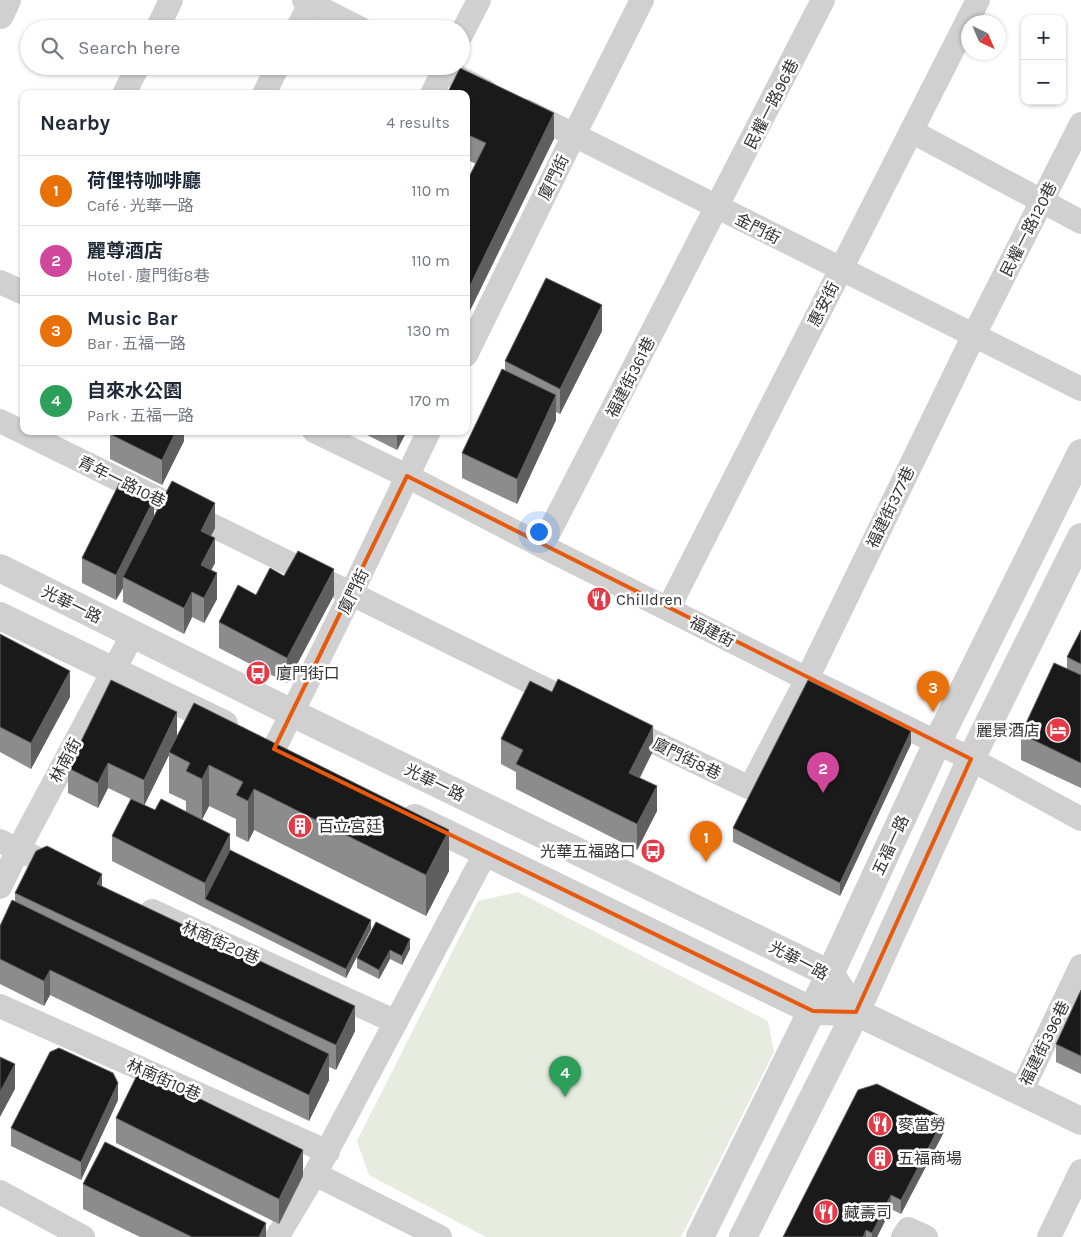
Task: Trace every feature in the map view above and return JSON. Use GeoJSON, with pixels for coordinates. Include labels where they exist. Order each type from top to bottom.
{"type":"FeatureCollection","features":[{"type":"Feature","properties":{"kind":"street"},"geometry":{"type":"LineString","coordinates":[[0,15],[7,0]]}},
{"type":"Feature","properties":{"kind":"street"},"geometry":{"type":"LineString","coordinates":[[161,20],[171,0]]}},
{"type":"Feature","properties":{"kind":"street"},"geometry":{"type":"LineString","coordinates":[[469,20],[479,0]]}},
{"type":"Feature","properties":{"kind":"street","name":"廈門街"},"geometry":{"type":"LineString","coordinates":[[470,347],[642,0]]}},
{"type":"Feature","properties":{"kind":"street","name":"民權一路96巷"},"geometry":{"type":"LineString","coordinates":[[718,208],[824,0]]}},
{"type":"Feature","properties":{"kind":"street","name":"惠安街"},"geometry":{"type":"LineString","coordinates":[[668,609],[978,0]]}},
{"type":"Feature","properties":{"kind":"street"},"geometry":{"type":"LineString","coordinates":[[301,20],[308,1],[344,20]]}},
{"type":"Feature","properties":{"kind":"street"},"geometry":{"type":"LineString","coordinates":[[126,90],[134,75]]}},
{"type":"Feature","properties":{"kind":"street"},"geometry":{"type":"LineString","coordinates":[[266,90],[274,75]]}},
{"type":"Feature","properties":{"kind":"street"},"geometry":{"type":"LineString","coordinates":[[434,90],[439,75]]}},
{"type":"Feature","properties":{"kind":"street","name":"金門街"},"geometry":{"type":"LineString","coordinates":[[456,75],[1081,389]]}},
{"type":"Feature","properties":{"kind":"street","name":"民權一路120巷"},"geometry":{"type":"LineString","coordinates":[[974,335],[1081,124]]}},
{"type":"Feature","properties":{"kind":"street"},"geometry":{"type":"LineString","coordinates":[[911,131],[1081,222]]}},
{"type":"Feature","properties":{"kind":"street","name":"福建街361巷"},"geometry":{"type":"LineString","coordinates":[[542,546],[718,208]]}},
{"type":"Feature","properties":{"kind":"street"},"geometry":{"type":"LineString","coordinates":[[0,282],[20,291]]}},
{"type":"Feature","properties":{"kind":"street","name":"福建街377巷"},"geometry":{"type":"LineString","coordinates":[[807,679],[974,335]]}},
{"type":"Feature","properties":{"kind":"street","name":"青年一路10巷"},"geometry":{"type":"LineString","coordinates":[[0,421],[20,431]]}},
{"type":"Feature","properties":{"kind":"street","name":"青年一路10巷"},"geometry":{"type":"LineString","coordinates":[[28,435],[351,594]]}},
{"type":"Feature","properties":{"kind":"street","name":"福建街"},"geometry":{"type":"LineString","coordinates":[[322,435],[807,679],[971,759],[1081,819]]}},
{"type":"Feature","properties":{"kind":"street","name":"廈門街"},"geometry":{"type":"LineString","coordinates":[[259,742],[292,713],[427,435]]}},
{"type":"Feature","properties":{"kind":"street","name":"五福一路"},"geometry":{"type":"LineString","coordinates":[[700,1237],[813,1011],[937,742],[1081,453]]}},
{"type":"Feature","properties":{"kind":"street"},"geometry":{"type":"LineString","coordinates":[[743,1237],[856,1012],[971,759],[1081,537]]}},
{"type":"Feature","properties":{"kind":"street","name":"光華一路"},"geometry":{"type":"LineString","coordinates":[[0,568],[292,713],[830,974],[856,1012]]}},
{"type":"Feature","properties":{"kind":"street"},"geometry":{"type":"LineString","coordinates":[[351,594],[581,706]]}},
{"type":"Feature","properties":{"kind":"street"},"geometry":{"type":"LineString","coordinates":[[0,616],[300,762]]}},
{"type":"Feature","properties":{"kind":"street","name":"林南街"},"geometry":{"type":"LineString","coordinates":[[0,886],[9,845],[133,634]]}},
{"type":"Feature","properties":{"kind":"street","name":"廈門街8巷"},"geometry":{"type":"LineString","coordinates":[[608,719],[750,788],[807,679]]}},
{"type":"Feature","properties":{"kind":"street","name":"光華一路"},"geometry":{"type":"LineString","coordinates":[[397,809],[813,1011],[856,1012],[1081,1122]]}},
{"type":"Feature","properties":{"kind":"street"},"geometry":{"type":"LineString","coordinates":[[9,845],[81,878]]}},
{"type":"Feature","properties":{"kind":"street"},"geometry":{"type":"LineString","coordinates":[[277,1237],[328,1152],[486,852]]}},
{"type":"Feature","properties":{"kind":"street","name":"林南街20巷"},"geometry":{"type":"LineString","coordinates":[[135,903],[396,1022]]}},
{"type":"Feature","properties":{"kind":"street","name":"福建街396巷"},"geometry":{"type":"LineString","coordinates":[[1021,1092],[1081,966]]}},
{"type":"Feature","properties":{"kind":"street","name":"林南街10巷"},"geometry":{"type":"LineString","coordinates":[[0,1006],[328,1152]]}},
{"type":"Feature","properties":{"kind":"street"},"geometry":{"type":"LineString","coordinates":[[1049,1237],[1081,1171]]}},
{"type":"Feature","properties":{"kind":"street"},"geometry":{"type":"LineString","coordinates":[[315,1174],[440,1237]]}},
{"type":"Feature","properties":{"kind":"street"},"geometry":{"type":"LineString","coordinates":[[0,1192],[83,1237]]}},
{"type":"Feature","properties":{"kind":"street"},"geometry":{"type":"LineString","coordinates":[[903,1237],[908,1229],[926,1237]]}},
{"type":"Feature","properties":{"kind":"highlighted area"},"geometry":{"type":"Polygon","coordinates":[[[407,476],[971,759],[856,1012],[813,1011],[274,749],[407,476]]]}},
{"type":"Feature","properties":{"kind":"shaded area"},"geometry":{"type":"Polygon","coordinates":[[[518,892],[768,1021],[774,1052],[681,1237],[486,1237],[369,1175],[357,1141],[478,901],[518,892]]]}},
{"type":"Feature","properties":{"kind":"building"},"geometry":{"type":"Polygon","coordinates":[[[470,73],[554,113],[470,286],[470,175],[486,143],[470,136],[470,90],[449,90],[456,75],[470,75],[470,73]]]}},
{"type":"Feature","properties":{"kind":"building"},"geometry":{"type":"Polygon","coordinates":[[[546,278],[602,305],[560,389],[505,361],[546,278]]]}},
{"type":"Feature","properties":{"kind":"building"},"geometry":{"type":"Polygon","coordinates":[[[502,369],[556,395],[517,479],[462,453],[502,369]]]}},
{"type":"Feature","properties":{"kind":"building"},"geometry":{"type":"Polygon","coordinates":[[[112,435],[174,435],[162,460],[112,435]]]}},
{"type":"Feature","properties":{"kind":"building"},"geometry":{"type":"Polygon","coordinates":[[[172,481],[215,503],[201,531],[215,538],[201,565],[217,573],[204,598],[192,592],[184,608],[123,577],[172,481]]]}},
{"type":"Feature","properties":{"kind":"building"},"geometry":{"type":"Polygon","coordinates":[[[120,482],[154,499],[116,575],[82,558],[120,482]]]}},
{"type":"Feature","properties":{"kind":"building"},"geometry":{"type":"Polygon","coordinates":[[[298,551],[334,569],[287,658],[219,622],[238,585],[256,595],[270,568],[284,576],[298,551]]]}},
{"type":"Feature","properties":{"kind":"building"},"geometry":{"type":"Polygon","coordinates":[[[1081,630],[1081,664],[1067,657],[1081,630]]]}},
{"type":"Feature","properties":{"kind":"building"},"geometry":{"type":"Polygon","coordinates":[[[0,634],[70,671],[31,743],[0,727],[0,634]]]}},
{"type":"Feature","properties":{"kind":"building","name":"麗景酒店"},"geometry":{"type":"Polygon","coordinates":[[[1054,663],[1081,675],[1081,763],[1021,734],[1054,663]]]}},
{"type":"Feature","properties":{"kind":"building"},"geometry":{"type":"Polygon","coordinates":[[[558,679],[653,726],[629,773],[657,786],[637,824],[516,764],[523,750],[501,739],[530,681],[552,692],[558,679]]]}},
{"type":"Feature","properties":{"kind":"building"},"geometry":{"type":"Polygon","coordinates":[[[111,680],[177,712],[144,780],[108,763],[98,783],[68,768],[111,680]]]}},
{"type":"Feature","properties":{"kind":"building"},"geometry":{"type":"Polygon","coordinates":[[[808,680],[911,731],[840,883],[733,828],[808,680]]]}},
{"type":"Feature","properties":{"kind":"building"},"geometry":{"type":"Polygon","coordinates":[[[194,703],[449,830],[426,875],[254,789],[248,801],[236,795],[243,782],[209,765],[202,779],[186,771],[190,763],[169,752],[194,703]]]}},
{"type":"Feature","properties":{"kind":"building"},"geometry":{"type":"Polygon","coordinates":[[[131,799],[155,810],[161,799],[230,834],[205,883],[112,836],[131,799]]]}},
{"type":"Feature","properties":{"kind":"building"},"geometry":{"type":"Polygon","coordinates":[[[47,846],[102,874],[97,884],[355,1006],[336,1045],[15,893],[36,851],[47,846]]]}},
{"type":"Feature","properties":{"kind":"building"},"geometry":{"type":"Polygon","coordinates":[[[230,850],[371,920],[346,969],[205,899],[230,850]]]}},
{"type":"Feature","properties":{"kind":"building"},"geometry":{"type":"Polygon","coordinates":[[[12,900],[329,1054],[309,1095],[50,970],[44,981],[0,959],[0,926],[12,900]]]}},
{"type":"Feature","properties":{"kind":"building"},"geometry":{"type":"Polygon","coordinates":[[[376,922],[410,939],[402,956],[390,950],[379,970],[357,958],[376,922]]]}},
{"type":"Feature","properties":{"kind":"building"},"geometry":{"type":"Polygon","coordinates":[[[1081,990],[1081,1056],[1056,1044],[1081,990]]]}},
{"type":"Feature","properties":{"kind":"building"},"geometry":{"type":"Polygon","coordinates":[[[59,1048],[113,1073],[118,1083],[81,1162],[11,1128],[50,1052],[59,1048]]]}},
{"type":"Feature","properties":{"kind":"building"},"geometry":{"type":"Polygon","coordinates":[[[0,1057],[15,1064],[0,1092],[0,1057]]]}},
{"type":"Feature","properties":{"kind":"building"},"geometry":{"type":"Polygon","coordinates":[[[140,1069],[303,1150],[279,1199],[116,1118],[140,1069]]]}},
{"type":"Feature","properties":{"kind":"building","name":"五福商場"},"geometry":{"type":"Polygon","coordinates":[[[877,1084],[944,1118],[901,1200],[891,1195],[872,1233],[866,1230],[863,1237],[783,1237],[858,1090],[877,1084]]]}},
{"type":"Feature","properties":{"kind":"building"},"geometry":{"type":"Polygon","coordinates":[[[105,1142],[266,1223],[259,1237],[192,1237],[83,1184],[105,1142]]]}},
{"type":"Feature","properties":{"kind":"place","name":"Chilldren"},"geometry":{"type":"Point","coordinates":[599,599]}},
{"type":"Feature","properties":{"kind":"place","name":"廈門街口"},"geometry":{"type":"Point","coordinates":[258,673]}},
{"type":"Feature","properties":{"kind":"place","name":"Music Bar"},"geometry":{"type":"Point","coordinates":[933,712]}},
{"type":"Feature","properties":{"kind":"place","name":"麗景酒店"},"geometry":{"type":"Point","coordinates":[1058,730]}},
{"type":"Feature","properties":{"kind":"place","name":"麗尊酒店"},"geometry":{"type":"Point","coordinates":[823,793]}},
{"type":"Feature","properties":{"kind":"place","name":"百立宮廷"},"geometry":{"type":"Point","coordinates":[300,826]}},
{"type":"Feature","properties":{"kind":"place","name":"光華五福路口"},"geometry":{"type":"Point","coordinates":[653,851]}},
{"type":"Feature","properties":{"kind":"place","name":"荷俚特咖啡廳"},"geometry":{"type":"Point","coordinates":[706,862]}},
{"type":"Feature","properties":{"kind":"place","name":"自來水公園"},"geometry":{"type":"Point","coordinates":[565,1097]}},
{"type":"Feature","properties":{"kind":"place","name":"麥當勞"},"geometry":{"type":"Point","coordinates":[880,1124]}},
{"type":"Feature","properties":{"kind":"place","name":"五福商場"},"geometry":{"type":"Point","coordinates":[880,1158]}},
{"type":"Feature","properties":{"kind":"place","name":"藏壽司"},"geometry":{"type":"Point","coordinates":[826,1212]}}]}
